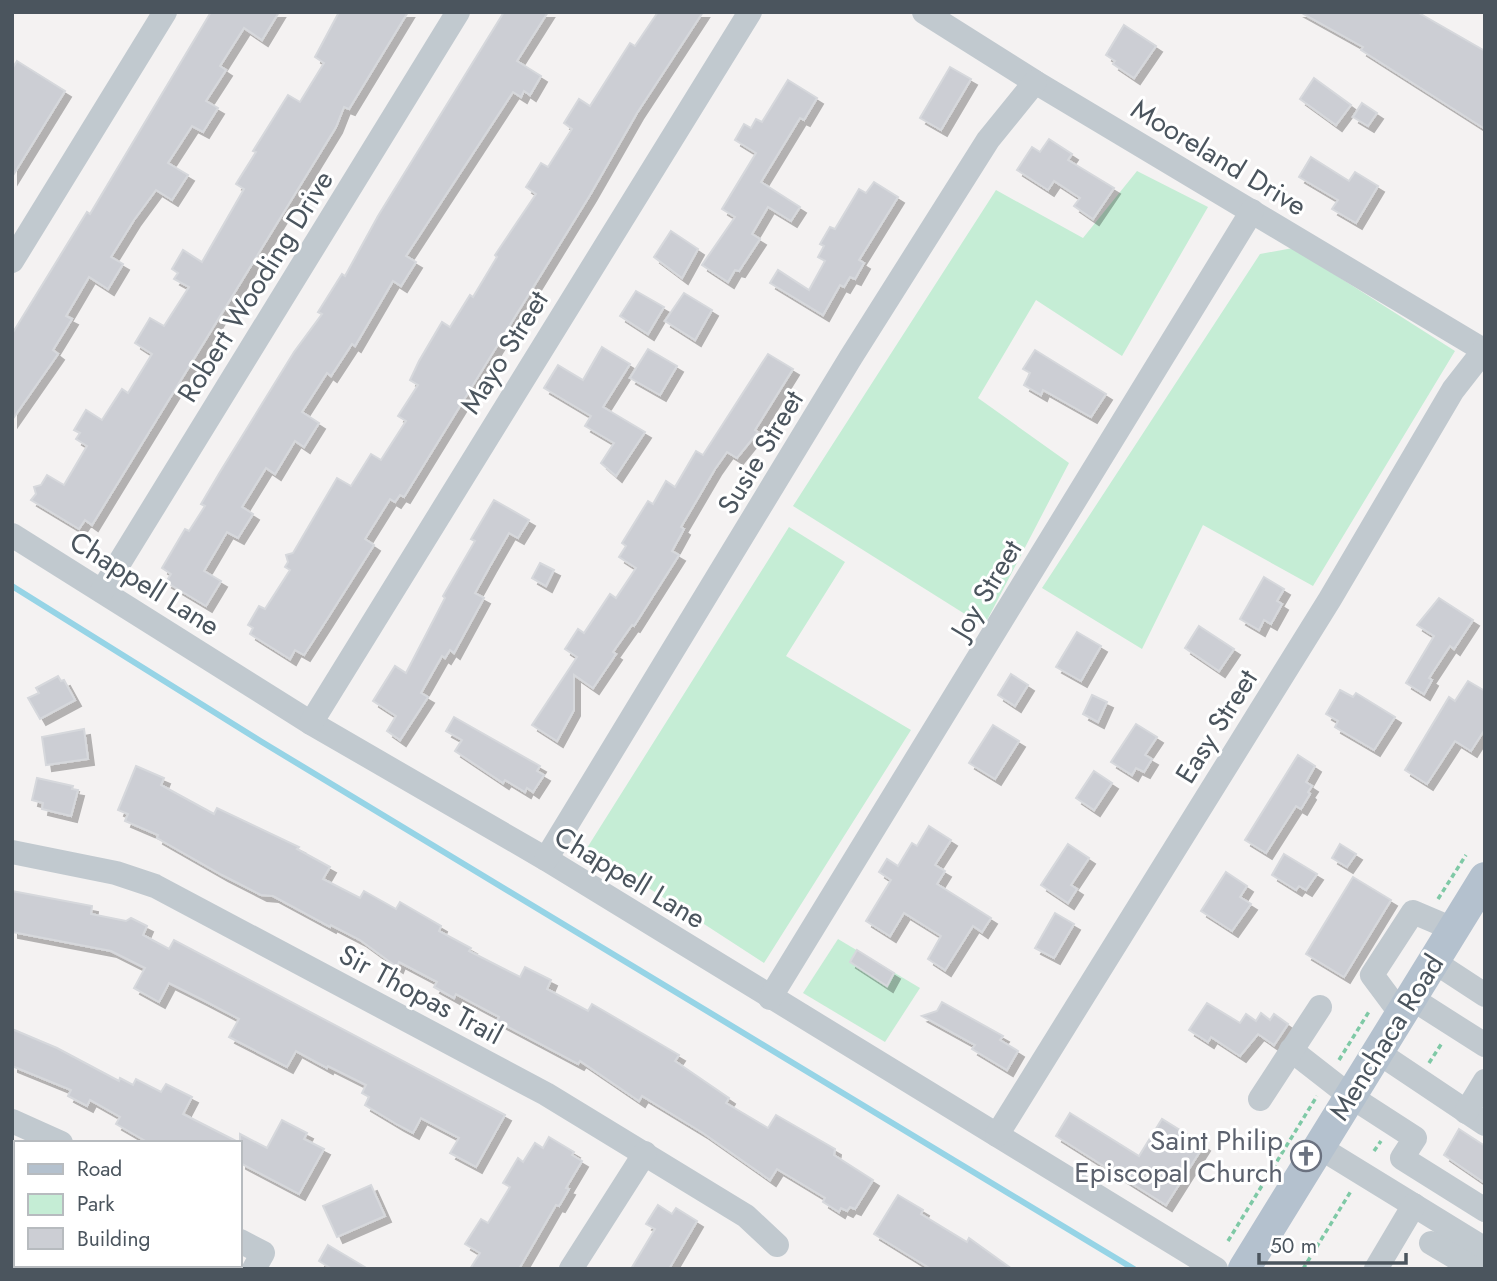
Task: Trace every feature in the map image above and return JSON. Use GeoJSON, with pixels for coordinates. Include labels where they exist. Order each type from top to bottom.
{"type":"FeatureCollection","features":[{"type":"Feature","properties":{"kind":"main road","name":"Menchaca Road"},"geometry":{"type":"LineString","coordinates":[[1244,1269],[1319,1147],[1339,1088],[1376,1051],[1398,1000],[1433,961],[1440,924],[1475,866]]}},
{"type":"Feature","properties":{"kind":"street"},"geometry":{"type":"LineString","coordinates":[[12,261],[165,12]]}},
{"type":"Feature","properties":{"kind":"street","name":"Robert Wooding Drive"},"geometry":{"type":"LineString","coordinates":[[102,591],[458,12]]}},
{"type":"Feature","properties":{"kind":"street","name":"Mayo Street"},"geometry":{"type":"LineString","coordinates":[[311,723],[750,12]]}},
{"type":"Feature","properties":{"kind":"street","name":"Mooreland Drive"},"geometry":{"type":"LineString","coordinates":[[924,12],[1035,82],[1485,350]]}},
{"type":"Feature","properties":{"kind":"street","name":"Susie Street"},"geometry":{"type":"LineString","coordinates":[[547,859],[873,323],[988,140],[1035,82]]}},
{"type":"Feature","properties":{"kind":"street","name":"Joy Street"},"geometry":{"type":"LineString","coordinates":[[770,998],[1252,211]]}},
{"type":"Feature","properties":{"kind":"street","name":"Easy Street"},"geometry":{"type":"LineString","coordinates":[[997,1135],[1330,599],[1453,390],[1485,350]]}},
{"type":"Feature","properties":{"kind":"street","name":"Chappell Lane"},"geometry":{"type":"LineString","coordinates":[[12,535],[311,723],[547,859],[1216,1269]]}},
{"type":"Feature","properties":{"kind":"street","name":"Sir Thopas Trail"},"geometry":{"type":"LineString","coordinates":[[12,852],[116,873],[155,886],[546,1094],[746,1216],[777,1245]]}},
{"type":"Feature","properties":{"kind":"street"},"geometry":{"type":"LineString","coordinates":[[1440,924],[1412,912],[1372,975],[1398,1000],[1485,1045]]}},
{"type":"Feature","properties":{"kind":"street"},"geometry":{"type":"LineString","coordinates":[[1433,961],[1485,995]]}},
{"type":"Feature","properties":{"kind":"street"},"geometry":{"type":"LineString","coordinates":[[1260,1099],[1320,1007]]}},
{"type":"Feature","properties":{"kind":"street"},"geometry":{"type":"LineString","coordinates":[[1291,1050],[1339,1088],[1415,1138],[1385,1187]]}},
{"type":"Feature","properties":{"kind":"street"},"geometry":{"type":"LineString","coordinates":[[1376,1051],[1475,1118],[1485,1081]]}},
{"type":"Feature","properties":{"kind":"street"},"geometry":{"type":"LineString","coordinates":[[12,1121],[57,1141]]}},
{"type":"Feature","properties":{"kind":"street"},"geometry":{"type":"LineString","coordinates":[[1319,1147],[1414,1205],[1481,1238]]}},
{"type":"Feature","properties":{"kind":"street"},"geometry":{"type":"LineString","coordinates":[[571,1269],[645,1153]]}},
{"type":"Feature","properties":{"kind":"street"},"geometry":{"type":"LineString","coordinates":[[1402,1158],[1485,1210]]}},
{"type":"Feature","properties":{"kind":"street"},"geometry":{"type":"LineString","coordinates":[[1376,1269],[1414,1205]]}},
{"type":"Feature","properties":{"kind":"street"},"geometry":{"type":"LineString","coordinates":[[242,1242],[263,1253],[254,1269]]}},
{"type":"Feature","properties":{"kind":"street"},"geometry":{"type":"LineString","coordinates":[[1431,1243],[1475,1269]]}},
{"type":"Feature","properties":{"kind":"path"},"geometry":{"type":"LineString","coordinates":[[1440,924],[1475,866]]}},
{"type":"Feature","properties":{"kind":"path"},"geometry":{"type":"LineString","coordinates":[[1228,1241],[1339,1088],[1398,1000]]}},
{"type":"Feature","properties":{"kind":"path"},"geometry":{"type":"LineString","coordinates":[[1303,1269],[1351,1191]]}},
{"type":"Feature","properties":{"kind":"green space"},"geometry":{"type":"Polygon","coordinates":[[[1137,171],[1208,207],[1122,356],[1036,300],[978,398],[1069,463],[984,626],[793,506],[996,190],[1083,238],[1137,171]]]}},
{"type":"Feature","properties":{"kind":"green space"},"geometry":{"type":"Polygon","coordinates":[[[1293,248],[1455,351],[1313,586],[1203,525],[1142,649],[1042,588],[1260,254],[1293,248]]]}},
{"type":"Feature","properties":{"kind":"green space"},"geometry":{"type":"Polygon","coordinates":[[[789,527],[845,562],[786,656],[911,730],[764,963],[587,848],[789,527]]]}},
{"type":"Feature","properties":{"kind":"green space"},"geometry":{"type":"Polygon","coordinates":[[[838,939],[920,988],[885,1042],[803,993],[838,939]]]}},
{"type":"Feature","properties":{"kind":"building"},"geometry":{"type":"Polygon","coordinates":[[[211,12],[279,12],[262,40],[244,28],[220,66],[226,70],[206,101],[218,108],[203,132],[192,126],[168,163],[188,175],[172,200],[156,190],[134,220],[111,257],[123,264],[108,289],[89,277],[66,316],[72,319],[53,350],[58,354],[12,420],[12,334],[87,212],[90,214],[211,12]]]}},
{"type":"Feature","properties":{"kind":"building"},"geometry":{"type":"Polygon","coordinates":[[[339,12],[408,12],[349,109],[344,107],[336,127],[92,525],[85,520],[79,529],[31,500],[36,494],[34,487],[41,485],[47,475],[64,485],[87,446],[76,439],[80,433],[74,430],[86,410],[102,420],[122,389],[128,393],[152,354],[135,343],[150,318],[164,326],[189,287],[174,279],[178,273],[172,269],[183,250],[202,262],[244,189],[236,184],[256,152],[253,151],[288,95],[300,102],[324,63],[315,57],[339,12]]]}},
{"type":"Feature","properties":{"kind":"building"},"geometry":{"type":"Polygon","coordinates":[[[504,12],[548,12],[517,61],[541,76],[530,95],[524,91],[521,97],[513,92],[406,256],[416,262],[401,286],[393,281],[355,346],[352,344],[331,376],[327,373],[302,412],[319,423],[304,447],[295,441],[275,474],[266,468],[242,507],[253,514],[238,538],[227,532],[204,571],[221,581],[206,606],[166,582],[171,574],[162,568],[185,529],[189,531],[205,506],[201,504],[220,472],[294,352],[322,314],[318,312],[342,274],[345,276],[378,216],[504,12]]]}},
{"type":"Feature","properties":{"kind":"building"},"geometry":{"type":"Polygon","coordinates":[[[658,12],[703,12],[637,113],[590,195],[404,497],[400,495],[395,502],[390,499],[365,539],[374,545],[324,624],[304,655],[295,650],[290,659],[250,634],[253,628],[248,625],[259,606],[265,609],[290,570],[285,567],[288,562],[286,555],[293,553],[337,478],[351,486],[371,454],[381,460],[406,421],[398,416],[418,385],[410,380],[419,361],[442,322],[450,327],[470,295],[473,297],[497,257],[495,255],[536,194],[526,187],[541,163],[548,167],[572,129],[564,123],[579,99],[590,106],[630,43],[635,46],[658,12]]]}},
{"type":"Feature","properties":{"kind":"building"},"geometry":{"type":"Polygon","coordinates":[[[1300,12],[1417,12],[1485,51],[1485,129],[1361,50],[1363,47],[1300,12]]]}},
{"type":"Feature","properties":{"kind":"building"},"geometry":{"type":"Polygon","coordinates":[[[1124,25],[1156,46],[1134,78],[1113,64],[1115,61],[1106,55],[1124,25]]]}},
{"type":"Feature","properties":{"kind":"building"},"geometry":{"type":"Polygon","coordinates":[[[17,61],[65,91],[12,177],[12,69],[17,61]]]}},
{"type":"Feature","properties":{"kind":"building"},"geometry":{"type":"Polygon","coordinates":[[[950,67],[971,79],[941,130],[920,118],[950,67]]]}},
{"type":"Feature","properties":{"kind":"building"},"geometry":{"type":"Polygon","coordinates":[[[1314,78],[1351,105],[1336,125],[1300,99],[1314,78]]]}},
{"type":"Feature","properties":{"kind":"building"},"geometry":{"type":"Polygon","coordinates":[[[788,80],[817,98],[804,120],[800,118],[761,182],[800,207],[791,221],[768,207],[752,234],[760,239],[739,271],[735,270],[728,282],[702,265],[735,217],[722,209],[756,153],[735,140],[744,124],[751,128],[756,119],[762,122],[788,80]]]}},
{"type":"Feature","properties":{"kind":"building"},"geometry":{"type":"Polygon","coordinates":[[[1362,103],[1377,113],[1368,126],[1353,117],[1362,103]]]}},
{"type":"Feature","properties":{"kind":"building"},"geometry":{"type":"Polygon","coordinates":[[[1049,139],[1072,154],[1068,160],[1114,188],[1093,219],[1074,206],[1080,198],[1054,181],[1048,190],[1017,170],[1032,147],[1040,152],[1049,139]]]}},
{"type":"Feature","properties":{"kind":"building"},"geometry":{"type":"Polygon","coordinates":[[[1311,157],[1349,181],[1355,172],[1378,186],[1356,223],[1332,209],[1338,200],[1299,177],[1311,157]]]}},
{"type":"Feature","properties":{"kind":"building"},"geometry":{"type":"Polygon","coordinates":[[[874,182],[898,197],[859,260],[864,263],[855,279],[850,277],[844,287],[840,285],[823,315],[770,283],[778,270],[809,290],[825,261],[818,257],[824,246],[820,244],[830,227],[835,229],[859,189],[866,193],[874,182]]]}},
{"type":"Feature","properties":{"kind":"building"},"geometry":{"type":"Polygon","coordinates":[[[671,231],[698,249],[682,278],[654,257],[671,231]]]}},
{"type":"Feature","properties":{"kind":"building"},"geometry":{"type":"Polygon","coordinates":[[[636,291],[664,307],[648,334],[620,316],[636,291]]]}},
{"type":"Feature","properties":{"kind":"building"},"geometry":{"type":"Polygon","coordinates":[[[684,293],[712,310],[695,340],[665,321],[684,293]]]}},
{"type":"Feature","properties":{"kind":"building"},"geometry":{"type":"Polygon","coordinates":[[[602,347],[630,364],[603,407],[645,432],[616,476],[601,463],[614,443],[585,426],[591,416],[544,388],[558,365],[583,380],[602,347]]]}},
{"type":"Feature","properties":{"kind":"building"},"geometry":{"type":"Polygon","coordinates":[[[648,349],[677,366],[660,395],[630,378],[648,349]]]}},
{"type":"Feature","properties":{"kind":"building"},"geometry":{"type":"Polygon","coordinates":[[[1035,350],[1106,394],[1091,417],[1043,390],[1041,395],[1024,385],[1030,373],[1023,369],[1035,350]]]}},
{"type":"Feature","properties":{"kind":"building"},"geometry":{"type":"Polygon","coordinates":[[[768,354],[793,369],[755,430],[758,432],[737,458],[727,452],[715,469],[681,527],[684,529],[672,551],[679,555],[634,626],[632,625],[613,652],[616,654],[593,688],[574,675],[574,710],[557,741],[532,725],[577,657],[565,649],[578,629],[584,633],[610,594],[616,598],[636,568],[619,557],[626,546],[622,543],[648,501],[653,504],[666,481],[675,487],[696,451],[703,455],[768,354]]]}},
{"type":"Feature","properties":{"kind":"building"},"geometry":{"type":"Polygon","coordinates":[[[494,500],[529,520],[518,538],[509,533],[475,593],[484,598],[454,653],[450,650],[445,658],[442,656],[421,693],[428,697],[400,740],[387,731],[396,716],[373,701],[395,666],[406,673],[445,598],[443,596],[475,541],[471,539],[494,500]]]}},
{"type":"Feature","properties":{"kind":"building"},"geometry":{"type":"Polygon","coordinates":[[[540,563],[554,570],[546,586],[532,578],[540,563]]]}},
{"type":"Feature","properties":{"kind":"building"},"geometry":{"type":"Polygon","coordinates":[[[1264,577],[1284,589],[1277,601],[1282,604],[1271,624],[1264,620],[1259,630],[1240,619],[1264,577]]]}},
{"type":"Feature","properties":{"kind":"building"},"geometry":{"type":"Polygon","coordinates":[[[1439,598],[1473,620],[1454,649],[1450,646],[1429,678],[1432,680],[1424,694],[1406,683],[1434,636],[1417,625],[1439,598]]]}},
{"type":"Feature","properties":{"kind":"building"},"geometry":{"type":"Polygon","coordinates":[[[1199,626],[1234,649],[1219,671],[1185,648],[1199,626]]]}},
{"type":"Feature","properties":{"kind":"building"},"geometry":{"type":"Polygon","coordinates":[[[1077,632],[1101,646],[1081,681],[1056,667],[1077,632]]]}},
{"type":"Feature","properties":{"kind":"building"},"geometry":{"type":"Polygon","coordinates":[[[1011,674],[1028,685],[1015,706],[998,695],[1011,674]]]}},
{"type":"Feature","properties":{"kind":"building"},"geometry":{"type":"Polygon","coordinates":[[[58,676],[61,681],[64,680],[75,700],[40,719],[28,698],[39,693],[36,688],[58,676]]]}},
{"type":"Feature","properties":{"kind":"building"},"geometry":{"type":"Polygon","coordinates":[[[1468,681],[1485,691],[1485,729],[1471,751],[1455,741],[1427,784],[1405,770],[1449,697],[1455,701],[1468,681]]]}},
{"type":"Feature","properties":{"kind":"building"},"geometry":{"type":"Polygon","coordinates":[[[1340,690],[1353,697],[1356,693],[1395,717],[1374,750],[1335,727],[1338,721],[1326,714],[1340,690]]]}},
{"type":"Feature","properties":{"kind":"building"},"geometry":{"type":"Polygon","coordinates":[[[1092,695],[1107,702],[1098,722],[1083,714],[1092,695]]]}},
{"type":"Feature","properties":{"kind":"building"},"geometry":{"type":"Polygon","coordinates":[[[454,717],[540,766],[537,771],[544,775],[533,792],[527,788],[525,792],[505,780],[503,783],[455,751],[462,740],[446,731],[454,717]]]}},
{"type":"Feature","properties":{"kind":"building"},"geometry":{"type":"Polygon","coordinates":[[[1136,724],[1157,737],[1145,755],[1152,759],[1144,772],[1136,768],[1132,775],[1111,762],[1136,724]]]}},
{"type":"Feature","properties":{"kind":"building"},"geometry":{"type":"Polygon","coordinates":[[[993,725],[1019,741],[995,779],[969,763],[993,725]]]}},
{"type":"Feature","properties":{"kind":"building"},"geometry":{"type":"Polygon","coordinates":[[[84,729],[88,759],[46,765],[42,737],[84,729]]]}},
{"type":"Feature","properties":{"kind":"building"},"geometry":{"type":"Polygon","coordinates":[[[1298,755],[1315,766],[1306,782],[1312,786],[1308,792],[1310,794],[1301,809],[1296,806],[1266,853],[1245,840],[1298,755]]]}},
{"type":"Feature","properties":{"kind":"building"},"geometry":{"type":"Polygon","coordinates":[[[136,766],[164,778],[161,785],[214,814],[217,808],[299,847],[297,849],[330,867],[323,879],[360,898],[364,891],[396,909],[400,902],[441,926],[439,931],[471,948],[469,951],[520,977],[525,967],[551,980],[547,989],[588,1011],[592,1004],[679,1055],[675,1061],[729,1098],[726,1103],[768,1128],[776,1115],[835,1149],[834,1155],[873,1180],[855,1209],[850,1207],[847,1211],[841,1208],[839,1212],[823,1202],[825,1198],[777,1169],[770,1180],[703,1133],[642,1096],[639,1101],[580,1061],[578,1064],[497,1021],[499,1017],[456,994],[454,998],[434,987],[437,982],[399,962],[397,967],[360,940],[273,896],[261,895],[157,838],[158,835],[125,821],[128,814],[118,810],[136,766]]]}},
{"type":"Feature","properties":{"kind":"building"},"geometry":{"type":"Polygon","coordinates":[[[1094,771],[1112,783],[1094,810],[1076,798],[1094,771]]]}},
{"type":"Feature","properties":{"kind":"building"},"geometry":{"type":"Polygon","coordinates":[[[37,778],[73,786],[72,789],[78,790],[71,816],[42,809],[43,803],[32,800],[37,778]]]}},
{"type":"Feature","properties":{"kind":"building"},"geometry":{"type":"Polygon","coordinates":[[[929,826],[951,840],[935,865],[945,871],[937,884],[991,918],[982,932],[973,926],[945,970],[928,959],[941,936],[904,913],[890,936],[866,921],[891,880],[879,872],[887,859],[898,866],[912,843],[917,846],[929,826]]]}},
{"type":"Feature","properties":{"kind":"building"},"geometry":{"type":"Polygon","coordinates":[[[1068,844],[1089,858],[1071,885],[1077,889],[1068,903],[1041,885],[1068,844]]]}},
{"type":"Feature","properties":{"kind":"building"},"geometry":{"type":"Polygon","coordinates":[[[1340,844],[1356,854],[1347,867],[1332,858],[1340,844]]]}},
{"type":"Feature","properties":{"kind":"building"},"geometry":{"type":"Polygon","coordinates":[[[1284,854],[1317,874],[1306,890],[1299,886],[1296,890],[1272,875],[1284,854]]]}},
{"type":"Feature","properties":{"kind":"building"},"geometry":{"type":"Polygon","coordinates":[[[1226,872],[1247,886],[1240,897],[1251,904],[1232,931],[1201,911],[1226,872]]]}},
{"type":"Feature","properties":{"kind":"building"},"geometry":{"type":"Polygon","coordinates":[[[1353,877],[1391,900],[1344,977],[1306,954],[1353,877]]]}},
{"type":"Feature","properties":{"kind":"building"},"geometry":{"type":"Polygon","coordinates":[[[12,891],[92,906],[91,914],[126,921],[131,918],[147,926],[143,935],[169,949],[174,940],[505,1115],[476,1167],[450,1153],[459,1138],[421,1118],[413,1133],[365,1105],[369,1097],[362,1093],[366,1085],[296,1051],[287,1067],[229,1037],[239,1019],[169,983],[159,1002],[134,988],[145,968],[111,951],[12,932],[12,891]]]}},
{"type":"Feature","properties":{"kind":"building"},"geometry":{"type":"Polygon","coordinates":[[[1055,913],[1074,924],[1054,958],[1035,948],[1055,913]]]}},
{"type":"Feature","properties":{"kind":"building"},"geometry":{"type":"Polygon","coordinates":[[[857,950],[894,973],[887,986],[850,962],[857,950]]]}},
{"type":"Feature","properties":{"kind":"building"},"geometry":{"type":"Polygon","coordinates":[[[942,1002],[1003,1036],[1000,1040],[1018,1051],[1007,1070],[972,1049],[975,1045],[922,1016],[937,1011],[942,1002]]]}},
{"type":"Feature","properties":{"kind":"building"},"geometry":{"type":"Polygon","coordinates":[[[1207,1003],[1240,1023],[1246,1014],[1256,1021],[1261,1013],[1270,1020],[1274,1014],[1288,1024],[1274,1045],[1258,1034],[1240,1056],[1211,1037],[1208,1042],[1189,1030],[1207,1003]]]}},
{"type":"Feature","properties":{"kind":"building"},"geometry":{"type":"Polygon","coordinates":[[[12,1029],[57,1048],[119,1081],[120,1078],[133,1085],[136,1079],[161,1092],[166,1084],[192,1097],[183,1114],[236,1141],[146,1141],[116,1124],[120,1117],[90,1100],[87,1106],[68,1096],[71,1090],[12,1066],[12,1029]]]}},
{"type":"Feature","properties":{"kind":"building"},"geometry":{"type":"Polygon","coordinates":[[[1070,1113],[1139,1156],[1162,1119],[1204,1145],[1166,1205],[1056,1136],[1070,1113]]]}},
{"type":"Feature","properties":{"kind":"building"},"geometry":{"type":"Polygon","coordinates":[[[282,1120],[307,1133],[304,1139],[324,1149],[299,1194],[242,1164],[240,1134],[267,1148],[282,1120]]]}},
{"type":"Feature","properties":{"kind":"building"},"geometry":{"type":"Polygon","coordinates":[[[1459,1129],[1485,1146],[1485,1183],[1444,1155],[1459,1129]]]}},
{"type":"Feature","properties":{"kind":"building"},"geometry":{"type":"Polygon","coordinates":[[[549,1137],[574,1152],[572,1155],[582,1161],[559,1206],[556,1205],[519,1269],[470,1269],[480,1253],[465,1244],[481,1219],[488,1223],[510,1187],[503,1183],[518,1158],[523,1162],[535,1143],[543,1148],[549,1137]]]}},
{"type":"Feature","properties":{"kind":"building"},"geometry":{"type":"Polygon","coordinates":[[[371,1185],[385,1216],[337,1237],[323,1206],[371,1185]]]}},
{"type":"Feature","properties":{"kind":"building"},"geometry":{"type":"Polygon","coordinates":[[[898,1195],[923,1210],[921,1214],[967,1242],[969,1238],[1012,1269],[931,1269],[874,1234],[898,1195]]]}},
{"type":"Feature","properties":{"kind":"building"},"geometry":{"type":"Polygon","coordinates":[[[658,1205],[672,1214],[676,1208],[697,1221],[669,1269],[631,1269],[655,1229],[646,1224],[658,1205]]]}},
{"type":"Feature","properties":{"kind":"building"},"geometry":{"type":"Polygon","coordinates":[[[328,1245],[368,1269],[332,1269],[319,1261],[328,1245]]]}},
{"type":"Feature","properties":{"kind":"waterway"},"geometry":{"type":"LineString","coordinates":[[12,586],[262,742],[1134,1269]]}},
{"type":"Feature","properties":{"kind":"place","name":"Saint Philip Episcopal Church"},"geometry":{"type":"Point","coordinates":[1306,1156]}}]}
